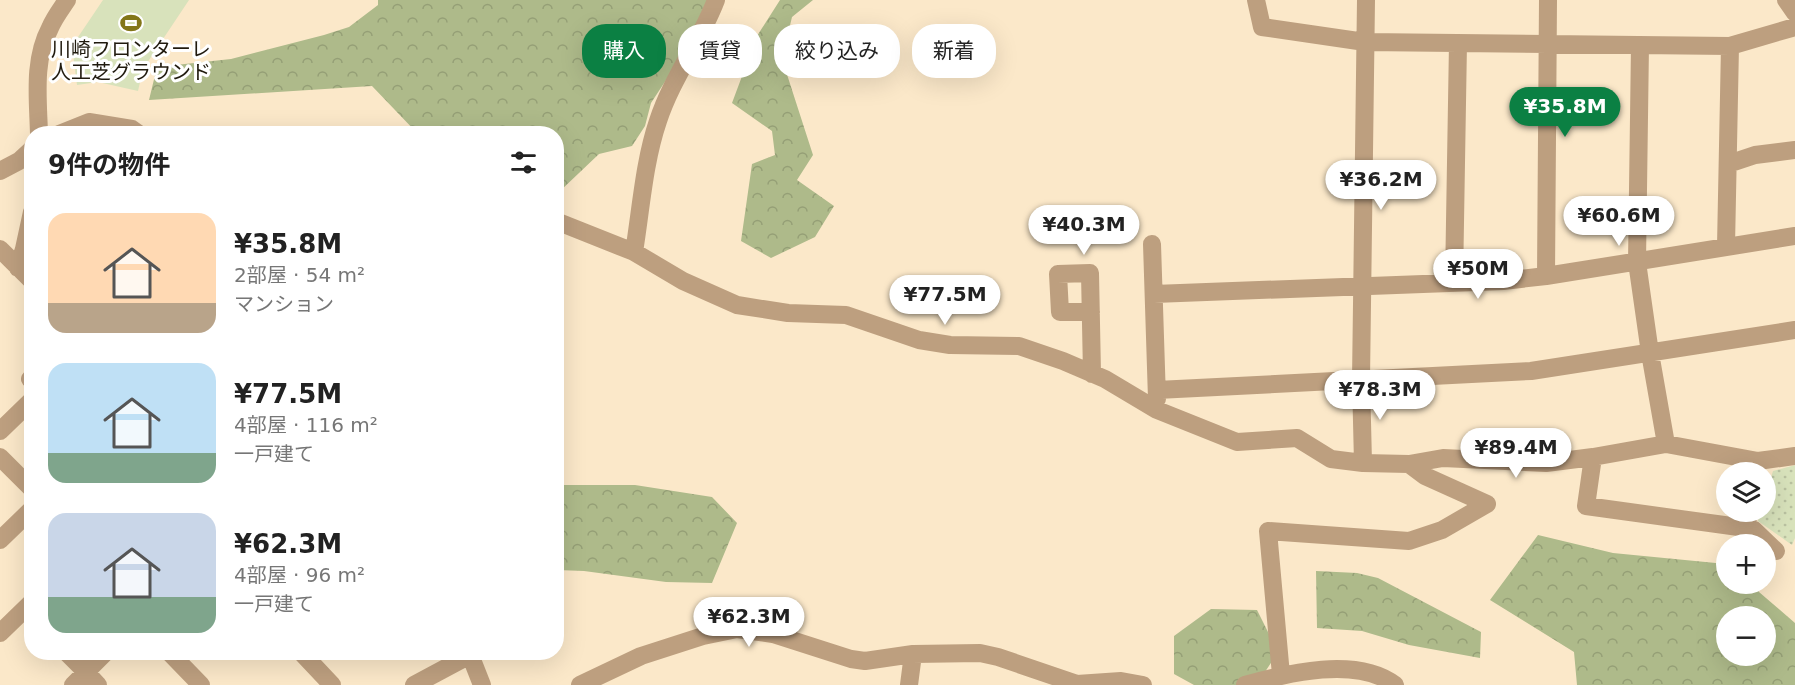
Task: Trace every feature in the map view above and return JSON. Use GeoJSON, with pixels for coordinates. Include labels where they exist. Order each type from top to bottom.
{"type":"FeatureCollection","features":[{"type":"Feature","properties":{"kind":"street"},"geometry":{"type":"LineString","coordinates":[[39,126],[37,84],[39,59],[49,29],[67,0]]}},
{"type":"Feature","properties":{"kind":"street"},"geometry":{"type":"LineString","coordinates":[[634,252],[647,169],[658,121],[676,78],[710,16],[716,0]]}},
{"type":"Feature","properties":{"kind":"street"},"geometry":{"type":"LineString","coordinates":[[1256,0],[1262,27],[1365,42],[1730,45],[1795,27]]}},
{"type":"Feature","properties":{"kind":"street"},"geometry":{"type":"LineString","coordinates":[[1363,463],[1360,380],[1366,0]]}},
{"type":"Feature","properties":{"kind":"street"},"geometry":{"type":"LineString","coordinates":[[1546,276],[1548,0]]}},
{"type":"Feature","properties":{"kind":"street"},"geometry":{"type":"LineString","coordinates":[[1786,0],[1795,13]]}},
{"type":"Feature","properties":{"kind":"street"},"geometry":{"type":"LineString","coordinates":[[1454,282],[1458,43]]}},
{"type":"Feature","properties":{"kind":"street"},"geometry":{"type":"LineString","coordinates":[[1640,45],[1637,262],[1666,444]]}},
{"type":"Feature","properties":{"kind":"street"},"geometry":{"type":"LineString","coordinates":[[1726,246],[1730,45]]}},
{"type":"Feature","properties":{"kind":"street"},"geometry":{"type":"LineString","coordinates":[[79,126],[89,122],[114,126]]}},
{"type":"Feature","properties":{"kind":"street"},"geometry":{"type":"LineString","coordinates":[[1728,164],[1755,155],[1795,150]]}},
{"type":"Feature","properties":{"kind":"street"},"geometry":{"type":"LineString","coordinates":[[0,171],[24,156]]}},
{"type":"Feature","properties":{"kind":"street"},"geometry":{"type":"LineString","coordinates":[[564,224],[634,252],[683,280],[737,304],[788,313],[846,315],[920,340],[950,345],[1019,346],[1092,374],[1157,410],[1237,442],[1297,438],[1331,459],[1363,463],[1408,464],[1443,458],[1546,463],[1666,444],[1737,462]]}},
{"type":"Feature","properties":{"kind":"street"},"geometry":{"type":"LineString","coordinates":[[1154,294],[1503,281],[1795,236]]}},
{"type":"Feature","properties":{"kind":"street"},"geometry":{"type":"LineString","coordinates":[[1152,244],[1157,410]]}},
{"type":"Feature","properties":{"kind":"street"},"geometry":{"type":"LineString","coordinates":[[0,249],[24,274]]}},
{"type":"Feature","properties":{"kind":"street"},"geometry":{"type":"LineString","coordinates":[[18,268],[24,249]]}},
{"type":"Feature","properties":{"kind":"street"},"geometry":{"type":"LineString","coordinates":[[1091,312],[1092,374]]}},
{"type":"Feature","properties":{"kind":"street"},"geometry":{"type":"LineString","coordinates":[[1157,390],[1531,371],[1795,330]]}},
{"type":"Feature","properties":{"kind":"street"},"geometry":{"type":"LineString","coordinates":[[0,431],[24,408]]}},
{"type":"Feature","properties":{"kind":"street"},"geometry":{"type":"LineString","coordinates":[[1774,462],[1795,456]]}},
{"type":"Feature","properties":{"kind":"street"},"geometry":{"type":"LineString","coordinates":[[0,457],[24,481]]}},
{"type":"Feature","properties":{"kind":"street"},"geometry":{"type":"LineString","coordinates":[[1593,457],[1586,506],[1716,517]]}},
{"type":"Feature","properties":{"kind":"street"},"geometry":{"type":"LineString","coordinates":[[1281,675],[1268,531],[1409,541],[1442,530],[1487,504],[1425,476],[1408,464]]}},
{"type":"Feature","properties":{"kind":"street"},"geometry":{"type":"LineString","coordinates":[[0,540],[24,517]]}},
{"type":"Feature","properties":{"kind":"street"},"geometry":{"type":"LineString","coordinates":[[1749,522],[1758,534]]}},
{"type":"Feature","properties":{"kind":"street"},"geometry":{"type":"LineString","coordinates":[[0,633],[24,614]]}},
{"type":"Feature","properties":{"kind":"street"},"geometry":{"type":"LineString","coordinates":[[580,685],[641,656],[703,636],[737,628],[773,634],[851,659],[865,661],[913,654],[980,653],[1077,684],[1121,681],[1143,685]]}},
{"type":"Feature","properties":{"kind":"street"},"geometry":{"type":"LineString","coordinates":[[909,685],[913,654]]}},
{"type":"Feature","properties":{"kind":"street"},"geometry":{"type":"LineString","coordinates":[[72,660],[86,681],[100,660]]}},
{"type":"Feature","properties":{"kind":"street"},"geometry":{"type":"LineString","coordinates":[[177,660],[201,685]]}},
{"type":"Feature","properties":{"kind":"street"},"geometry":{"type":"LineString","coordinates":[[309,660],[332,685]]}},
{"type":"Feature","properties":{"kind":"street"},"geometry":{"type":"LineString","coordinates":[[414,685],[459,660]]}},
{"type":"Feature","properties":{"kind":"street"},"geometry":{"type":"LineString","coordinates":[[472,660],[482,685]]}},
{"type":"Feature","properties":{"kind":"street"},"geometry":{"type":"LineString","coordinates":[[1245,685],[1281,675],[1349,668],[1369,671],[1395,685]]}},
{"type":"Feature","properties":{"kind":"green space","name":"川崎フロンターレ 人工芝グラウンド"},"geometry":{"type":"Polygon","coordinates":[[[103,0],[189,0],[143,69],[138,91],[98,82],[77,85],[72,46],[103,0]]]}},
{"type":"Feature","properties":{"kind":"green space"},"geometry":{"type":"Polygon","coordinates":[[[378,0],[709,0],[696,24],[678,24],[678,59],[651,103],[645,126],[632,146],[599,154],[564,187],[564,126],[410,126],[372,86],[149,100],[157,67],[231,59],[349,27],[378,5],[378,0]]]}},
{"type":"Feature","properties":{"kind":"green space"},"geometry":{"type":"Polygon","coordinates":[[[780,0],[813,0],[792,17],[790,24],[774,24],[774,78],[788,78],[813,155],[797,180],[834,206],[815,237],[771,258],[741,241],[752,164],[775,155],[772,131],[732,103],[741,78],[762,78],[762,28],[780,0]]]}},
{"type":"Feature","properties":{"kind":"green space"},"geometry":{"type":"Polygon","coordinates":[[[1795,465],[1795,538],[1792,545],[1759,522],[1776,522],[1776,470],[1795,465]]]}},
{"type":"Feature","properties":{"kind":"green space"},"geometry":{"type":"Polygon","coordinates":[[[564,485],[635,485],[712,497],[737,523],[712,583],[666,582],[564,570],[564,485]]]}},
{"type":"Feature","properties":{"kind":"green space"},"geometry":{"type":"Polygon","coordinates":[[[1538,535],[1613,553],[1716,563],[1716,594],[1761,594],[1775,606],[1716,606],[1716,666],[1776,666],[1776,607],[1795,623],[1795,685],[1577,685],[1574,652],[1490,600],[1538,535]]]}},
{"type":"Feature","properties":{"kind":"green space"},"geometry":{"type":"Polygon","coordinates":[[[1316,571],[1357,573],[1378,578],[1481,632],[1480,658],[1409,645],[1362,631],[1317,628],[1316,571]]]}},
{"type":"Feature","properties":{"kind":"green space"},"geometry":{"type":"Polygon","coordinates":[[[1211,609],[1257,610],[1278,652],[1263,675],[1237,685],[1194,685],[1174,674],[1174,636],[1211,609]]]}},
{"type":"Feature","properties":{"kind":"place","name":"川崎フロンターレ 人工芝グラウンド"},"geometry":{"type":"Point","coordinates":[131,23]}}]}
